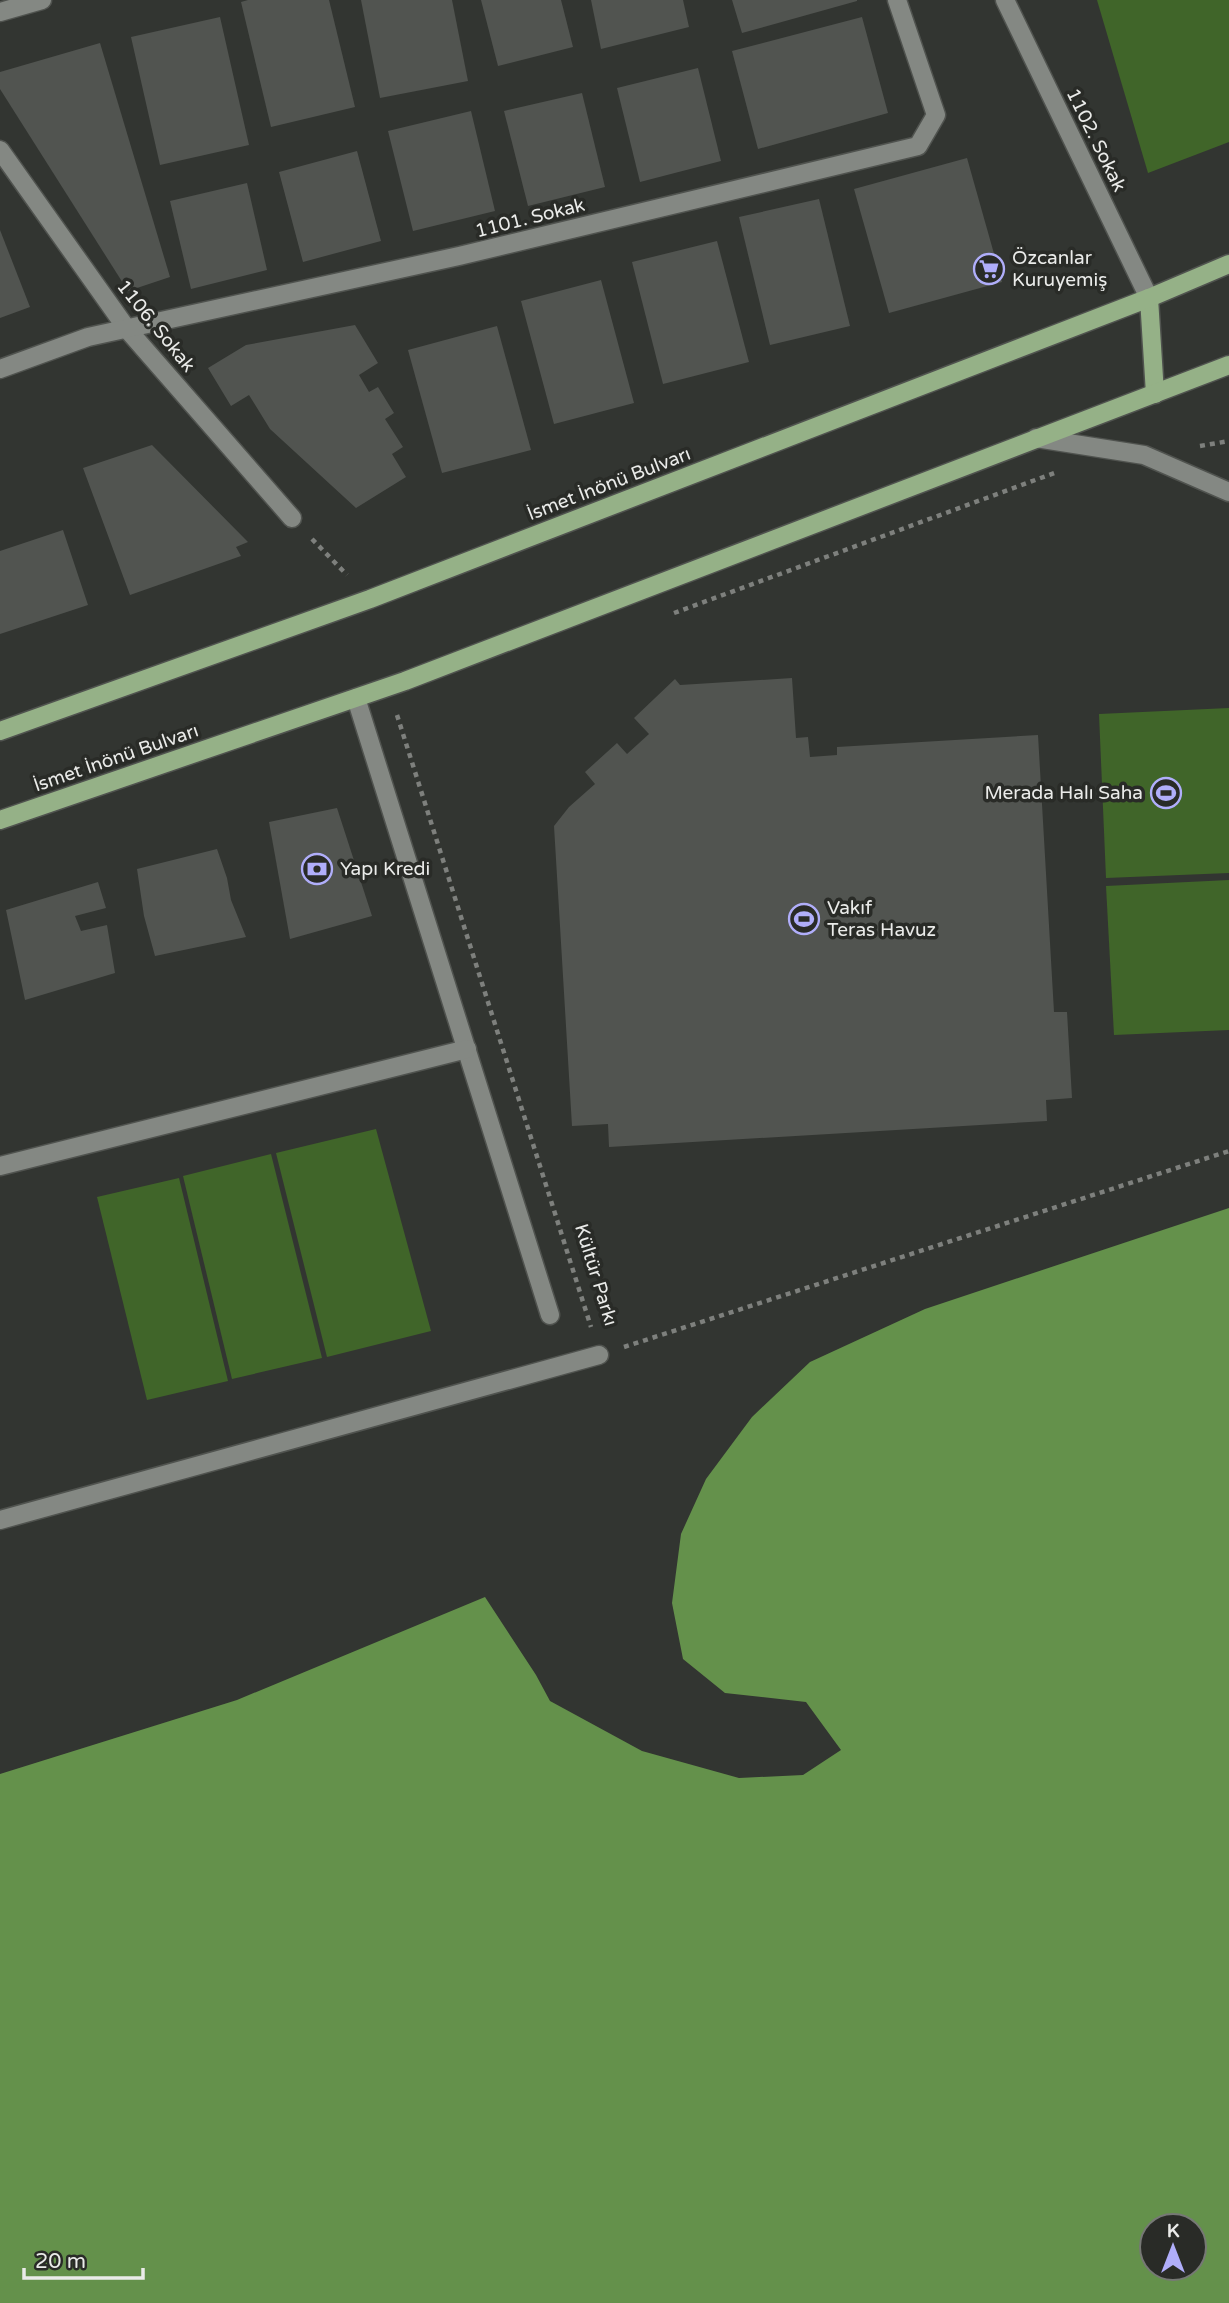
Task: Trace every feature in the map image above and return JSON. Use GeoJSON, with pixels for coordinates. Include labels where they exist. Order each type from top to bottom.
{"type":"FeatureCollection","features":[{"type":"Feature","properties":{"kind":"main road","name":"İsmet İnönü Bulvarı"},"geometry":{"type":"LineString","coordinates":[[0,731],[370,599],[1149,298],[1229,264]]}},
{"type":"Feature","properties":{"kind":"main road"},"geometry":{"type":"LineString","coordinates":[[1149,298],[1155,394]]}},
{"type":"Feature","properties":{"kind":"main road","name":"İsmet İnönü Bulvarı"},"geometry":{"type":"LineString","coordinates":[[0,820],[356,698],[1229,365]]}},
{"type":"Feature","properties":{"kind":"street"},"geometry":{"type":"LineString","coordinates":[[0,12],[42,0]]}},
{"type":"Feature","properties":{"kind":"street","name":"1101. Sokak"},"geometry":{"type":"LineString","coordinates":[[0,369],[88,337],[459,256],[918,146],[936,116],[897,0]]}},
{"type":"Feature","properties":{"kind":"street","name":"1102. Sokak"},"geometry":{"type":"LineString","coordinates":[[1005,0],[1149,298]]}},
{"type":"Feature","properties":{"kind":"street","name":"1106. Sokak"},"geometry":{"type":"LineString","coordinates":[[0,150],[127,329],[292,518]]}},
{"type":"Feature","properties":{"kind":"street"},"geometry":{"type":"LineString","coordinates":[[1036,438],[1144,455],[1229,492]]}},
{"type":"Feature","properties":{"kind":"street"},"geometry":{"type":"LineString","coordinates":[[356,698],[550,1315]]}},
{"type":"Feature","properties":{"kind":"street"},"geometry":{"type":"LineString","coordinates":[[0,1166],[467,1049]]}},
{"type":"Feature","properties":{"kind":"street","name":"Kültür Parkı"},"geometry":{"type":"LineString","coordinates":[[0,1520],[597,1347]]}},
{"type":"Feature","properties":{"kind":"path"},"geometry":{"type":"LineString","coordinates":[[1193,447],[1229,441]]}},
{"type":"Feature","properties":{"kind":"path"},"geometry":{"type":"LineString","coordinates":[[668,615],[1068,467]]}},
{"type":"Feature","properties":{"kind":"path"},"geometry":{"type":"LineString","coordinates":[[292,518],[370,599]]}},
{"type":"Feature","properties":{"kind":"path","name":"Kültür Parkı"},"geometry":{"type":"LineString","coordinates":[[409,710],[396,715],[597,1347]]}},
{"type":"Feature","properties":{"kind":"path"},"geometry":{"type":"LineString","coordinates":[[597,1347],[1229,1150]]}},
{"type":"Feature","properties":{"kind":"shaded area"},"geometry":{"type":"Polygon","coordinates":[[[1097,0],[1229,0],[1229,142],[1148,173],[1097,0]]]}},
{"type":"Feature","properties":{"kind":"shaded area","name":"Merada Halı Saha"},"geometry":{"type":"Polygon","coordinates":[[[1229,708],[1229,873],[1106,878],[1099,714],[1229,708]]]}},
{"type":"Feature","properties":{"kind":"shaded area"},"geometry":{"type":"Polygon","coordinates":[[[1229,880],[1229,1030],[1114,1035],[1106,886],[1229,880]]]}},
{"type":"Feature","properties":{"kind":"shaded area"},"geometry":{"type":"Polygon","coordinates":[[[376,1129],[431,1331],[327,1357],[276,1153],[376,1129]]]}},
{"type":"Feature","properties":{"kind":"shaded area"},"geometry":{"type":"Polygon","coordinates":[[[271,1154],[322,1358],[232,1379],[183,1176],[271,1154]]]}},
{"type":"Feature","properties":{"kind":"shaded area"},"geometry":{"type":"Polygon","coordinates":[[[179,1178],[228,1381],[147,1400],[97,1197],[179,1178]]]}},
{"type":"Feature","properties":{"kind":"shaded area"},"geometry":{"type":"Polygon","coordinates":[[[1229,1208],[1229,2303],[0,2303],[0,1774],[237,1700],[485,1597],[550,1701],[642,1751],[739,1778],[803,1775],[841,1750],[806,1702],[725,1693],[683,1659],[672,1603],[681,1534],[706,1479],[752,1417],[810,1362],[925,1309],[1229,1208]]]}},
{"type":"Feature","properties":{"kind":"building"},"geometry":{"type":"Polygon","coordinates":[[[329,0],[355,107],[271,127],[241,2],[329,0]]]}},
{"type":"Feature","properties":{"kind":"building"},"geometry":{"type":"Polygon","coordinates":[[[361,0],[452,0],[468,81],[380,98],[361,0]]]}},
{"type":"Feature","properties":{"kind":"building"},"geometry":{"type":"Polygon","coordinates":[[[481,0],[561,0],[573,47],[498,66],[481,0]]]}},
{"type":"Feature","properties":{"kind":"building"},"geometry":{"type":"Polygon","coordinates":[[[591,0],[683,0],[689,27],[601,49],[591,0]]]}},
{"type":"Feature","properties":{"kind":"building"},"geometry":{"type":"Polygon","coordinates":[[[732,0],[857,0],[857,1],[742,33],[732,0]]]}},
{"type":"Feature","properties":{"kind":"building"},"geometry":{"type":"Polygon","coordinates":[[[220,17],[249,145],[160,165],[131,37],[220,17]]]}},
{"type":"Feature","properties":{"kind":"building"},"geometry":{"type":"Polygon","coordinates":[[[862,17],[888,113],[758,149],[732,51],[862,17]]]}},
{"type":"Feature","properties":{"kind":"building"},"geometry":{"type":"Polygon","coordinates":[[[100,43],[170,277],[128,291],[0,89],[0,72],[100,43]]]}},
{"type":"Feature","properties":{"kind":"building"},"geometry":{"type":"Polygon","coordinates":[[[698,68],[721,161],[640,182],[617,88],[698,68]]]}},
{"type":"Feature","properties":{"kind":"building"},"geometry":{"type":"Polygon","coordinates":[[[582,93],[605,187],[528,206],[504,111],[582,93]]]}},
{"type":"Feature","properties":{"kind":"building"},"geometry":{"type":"Polygon","coordinates":[[[471,111],[495,211],[413,231],[388,131],[471,111]]]}},
{"type":"Feature","properties":{"kind":"building"},"geometry":{"type":"Polygon","coordinates":[[[357,151],[381,241],[303,262],[279,172],[357,151]]]}},
{"type":"Feature","properties":{"kind":"building"},"geometry":{"type":"Polygon","coordinates":[[[967,158],[1002,282],[889,313],[854,189],[967,158]]]}},
{"type":"Feature","properties":{"kind":"building"},"geometry":{"type":"Polygon","coordinates":[[[247,183],[267,270],[191,289],[170,201],[247,183]]]}},
{"type":"Feature","properties":{"kind":"building"},"geometry":{"type":"Polygon","coordinates":[[[819,199],[850,326],[770,345],[739,217],[819,199]]]}},
{"type":"Feature","properties":{"kind":"building"},"geometry":{"type":"Polygon","coordinates":[[[0,230],[30,307],[0,318],[0,230]]]}},
{"type":"Feature","properties":{"kind":"building"},"geometry":{"type":"Polygon","coordinates":[[[717,241],[749,362],[663,384],[632,262],[717,241]]]}},
{"type":"Feature","properties":{"kind":"building"},"geometry":{"type":"Polygon","coordinates":[[[601,280],[634,403],[554,424],[521,301],[601,280]]]}},
{"type":"Feature","properties":{"kind":"building"},"geometry":{"type":"Polygon","coordinates":[[[355,325],[378,363],[359,375],[369,392],[378,387],[394,413],[385,419],[403,447],[392,454],[406,477],[356,508],[270,429],[249,395],[231,406],[208,368],[246,345],[355,325]]]}},
{"type":"Feature","properties":{"kind":"building"},"geometry":{"type":"Polygon","coordinates":[[[497,326],[531,450],[442,473],[408,350],[497,326]]]}},
{"type":"Feature","properties":{"kind":"building"},"geometry":{"type":"Polygon","coordinates":[[[152,445],[248,542],[236,547],[241,556],[130,595],[83,468],[152,445]]]}},
{"type":"Feature","properties":{"kind":"building"},"geometry":{"type":"Polygon","coordinates":[[[63,530],[88,605],[0,634],[0,551],[63,530]]]}},
{"type":"Feature","properties":{"kind":"building","name":"Vakıf Teras Havuz"},"geometry":{"type":"Polygon","coordinates":[[[792,678],[796,738],[808,737],[810,757],[837,755],[837,747],[1038,735],[1054,1012],[1067,1012],[1072,1098],[1046,1100],[1047,1121],[609,1147],[608,1124],[572,1126],[554,826],[569,807],[595,784],[585,772],[617,743],[627,754],[649,734],[634,718],[675,679],[680,685],[792,678]]]}},
{"type":"Feature","properties":{"kind":"building","name":"Yapı Kredi"},"geometry":{"type":"Polygon","coordinates":[[[337,808],[372,916],[290,939],[269,822],[337,808]]]}},
{"type":"Feature","properties":{"kind":"building"},"geometry":{"type":"Polygon","coordinates":[[[217,849],[231,900],[246,937],[155,956],[144,916],[137,869],[217,849]]]}},
{"type":"Feature","properties":{"kind":"building"},"geometry":{"type":"Polygon","coordinates":[[[98,882],[106,908],[75,916],[81,931],[107,925],[115,973],[25,1000],[6,910],[98,882]]]}},
{"type":"Feature","properties":{"kind":"place","name":"Özcanlar Kuruyemiş"},"geometry":{"type":"Point","coordinates":[989,269]}},
{"type":"Feature","properties":{"kind":"place","name":"Merada Halı Saha"},"geometry":{"type":"Point","coordinates":[1166,793]}},
{"type":"Feature","properties":{"kind":"place","name":"Yapı Kredi"},"geometry":{"type":"Point","coordinates":[317,869]}},
{"type":"Feature","properties":{"kind":"place","name":"Vakıf Teras Havuz"},"geometry":{"type":"Point","coordinates":[804,919]}}]}
